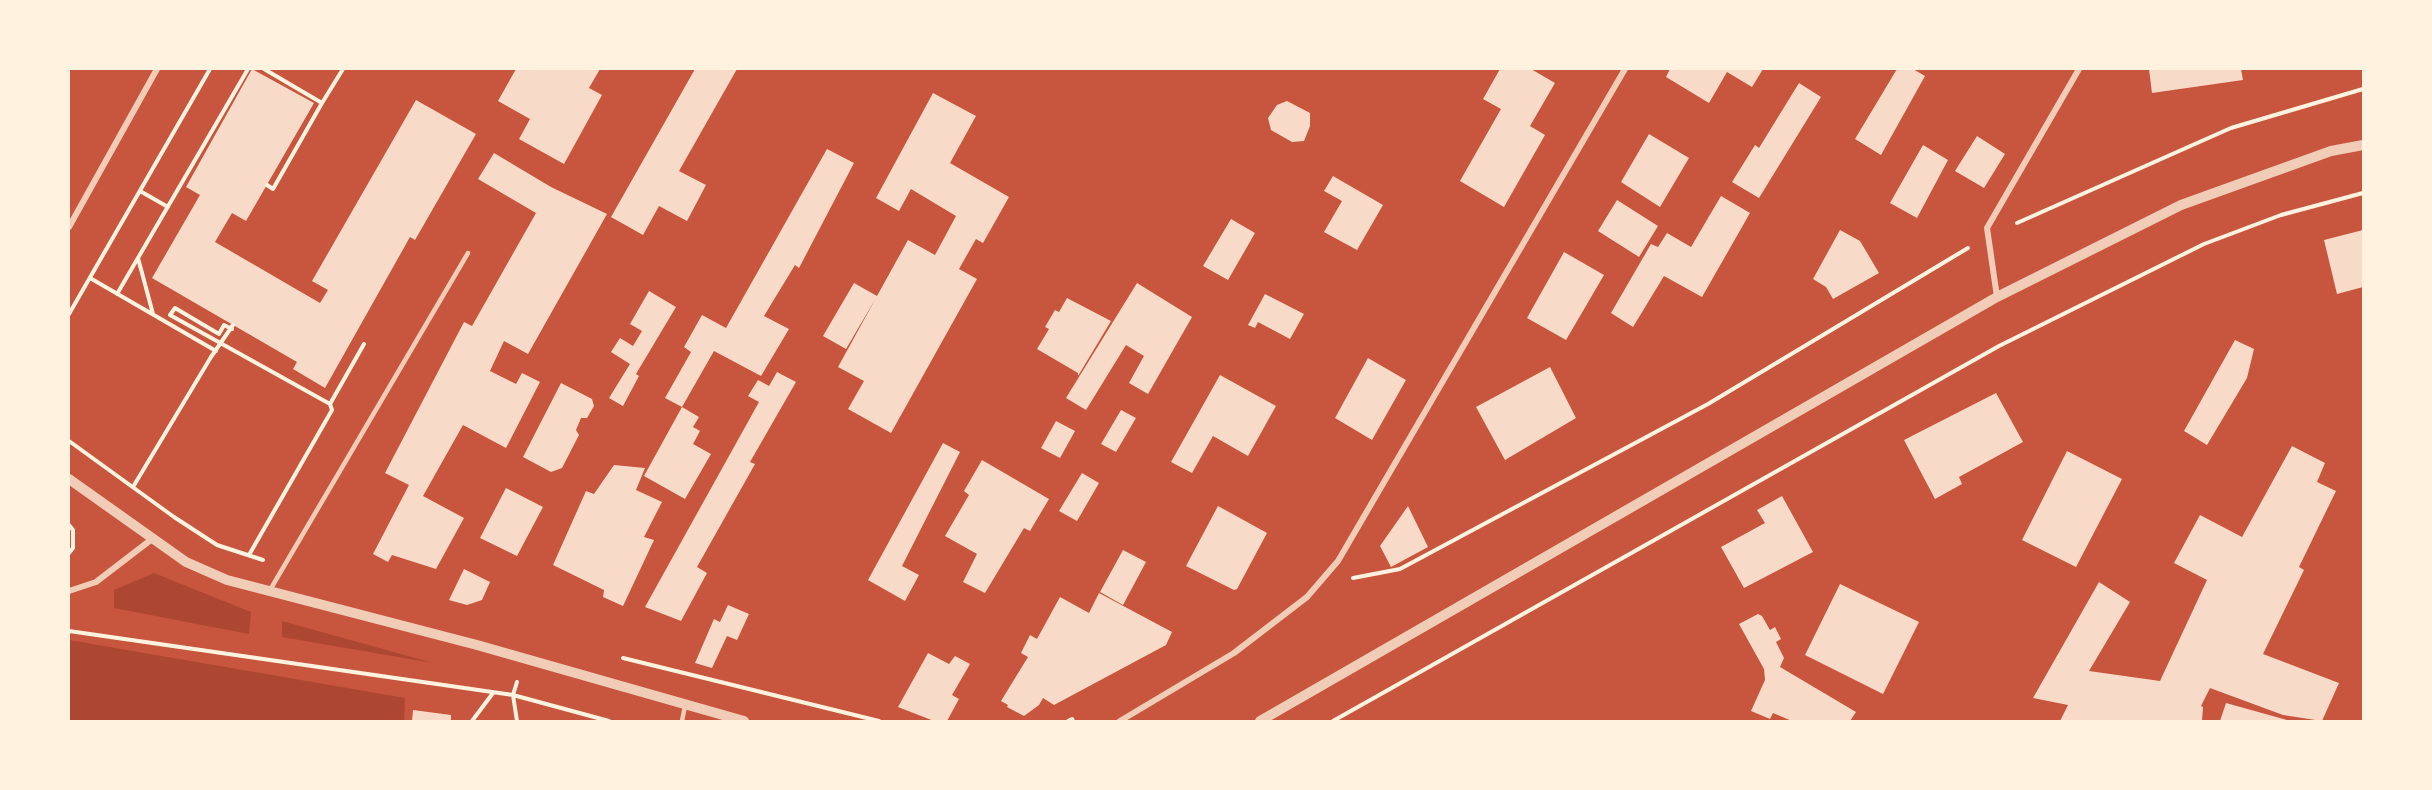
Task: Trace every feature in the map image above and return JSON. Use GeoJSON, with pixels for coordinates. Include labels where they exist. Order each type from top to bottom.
{"type":"FeatureCollection","features":[{"type":"Feature","properties":{"kind":"street"},"geometry":{"type":"LineString","coordinates":[[69,227],[157,69]]}},
{"type":"Feature","properties":{"kind":"street"},"geometry":{"type":"LineString","coordinates":[[1120,721],[1234,653],[1307,597],[1338,561],[1625,69]]}},
{"type":"Feature","properties":{"kind":"street"},"geometry":{"type":"LineString","coordinates":[[1997,297],[1987,228],[2079,69]]}},
{"type":"Feature","properties":{"kind":"street"},"geometry":{"type":"LineString","coordinates":[[1260,721],[1997,297],[2181,205],[2331,151],[2363,144]]}},
{"type":"Feature","properties":{"kind":"street"},"geometry":{"type":"LineString","coordinates":[[69,479],[186,562],[227,580],[487,647],[744,721]]}},
{"type":"Feature","properties":{"kind":"street"},"geometry":{"type":"LineString","coordinates":[[69,591],[96,582],[152,539]]}},
{"type":"Feature","properties":{"kind":"lane"},"geometry":{"type":"LineString","coordinates":[[269,592],[468,253]]}},
{"type":"Feature","properties":{"kind":"lane"},"geometry":{"type":"LineString","coordinates":[[682,721],[686,703]]}},
{"type":"Feature","properties":{"kind":"path"},"geometry":{"type":"LineString","coordinates":[[69,314],[210,69]]}},
{"type":"Feature","properties":{"kind":"path"},"geometry":{"type":"LineString","coordinates":[[117,294],[248,69]]}},
{"type":"Feature","properties":{"kind":"path"},"geometry":{"type":"LineString","coordinates":[[264,69],[322,103]]}},
{"type":"Feature","properties":{"kind":"path"},"geometry":{"type":"LineString","coordinates":[[267,186],[273,189],[343,69]]}},
{"type":"Feature","properties":{"kind":"path"},"geometry":{"type":"LineString","coordinates":[[1349,579],[1400,569],[1431,553],[1708,404],[1988,236],[2231,128],[2363,89]]}},
{"type":"Feature","properties":{"kind":"path"},"geometry":{"type":"LineString","coordinates":[[140,191],[168,207]]}},
{"type":"Feature","properties":{"kind":"path"},"geometry":{"type":"LineString","coordinates":[[1332,721],[1999,346],[2204,244],[2281,214],[2363,193]]}},
{"type":"Feature","properties":{"kind":"path"},"geometry":{"type":"LineString","coordinates":[[138,258],[153,315]]}},
{"type":"Feature","properties":{"kind":"path"},"geometry":{"type":"LineString","coordinates":[[90,278],[216,351]]}},
{"type":"Feature","properties":{"kind":"path"},"geometry":{"type":"LineString","coordinates":[[133,487],[216,351],[221,345],[233,327],[224,325],[219,334],[175,309],[170,315],[221,345],[330,404],[332,410],[249,555]]}},
{"type":"Feature","properties":{"kind":"path"},"geometry":{"type":"LineString","coordinates":[[330,404],[364,344]]}},
{"type":"Feature","properties":{"kind":"path"},"geometry":{"type":"LineString","coordinates":[[69,441],[218,544],[284,567]]}},
{"type":"Feature","properties":{"kind":"path"},"geometry":{"type":"LineString","coordinates":[[69,525],[73,530],[73,548],[69,553]]}},
{"type":"Feature","properties":{"kind":"path"},"geometry":{"type":"LineString","coordinates":[[69,631],[513,695],[609,721]]}},
{"type":"Feature","properties":{"kind":"path"},"geometry":{"type":"LineString","coordinates":[[619,657],[879,721]]}},
{"type":"Feature","properties":{"kind":"path"},"geometry":{"type":"LineString","coordinates":[[472,721],[493,693]]}},
{"type":"Feature","properties":{"kind":"path"},"geometry":{"type":"LineString","coordinates":[[513,695],[517,721]]}},
{"type":"Feature","properties":{"kind":"path"},"geometry":{"type":"LineString","coordinates":[[1068,721],[1072,719],[1073,721]]}},
{"type":"Feature","properties":{"kind":"shaded area"},"geometry":{"type":"Polygon","coordinates":[[[154,573],[251,612],[249,634],[114,608],[114,590],[154,573]]]}},
{"type":"Feature","properties":{"kind":"shaded area"},"geometry":{"type":"Polygon","coordinates":[[[282,621],[433,663],[282,637],[282,621]]]}},
{"type":"Feature","properties":{"kind":"shaded area"},"geometry":{"type":"Polygon","coordinates":[[[69,640],[405,698],[404,721],[69,721],[69,640]]]}},
{"type":"Feature","properties":{"kind":"building"},"geometry":{"type":"Polygon","coordinates":[[[252,69],[314,103],[246,221],[232,213],[215,242],[320,303],[328,290],[312,281],[416,100],[476,134],[415,240],[410,237],[325,388],[293,369],[297,362],[152,278],[200,195],[186,187],[252,69]]]}},
{"type":"Feature","properties":{"kind":"building"},"geometry":{"type":"Polygon","coordinates":[[[516,69],[600,69],[589,88],[602,95],[564,164],[519,139],[530,119],[498,101],[516,69]]]}},
{"type":"Feature","properties":{"kind":"building"},"geometry":{"type":"Polygon","coordinates":[[[695,69],[737,69],[679,171],[706,185],[687,221],[659,206],[643,235],[611,217],[695,69]]]}},
{"type":"Feature","properties":{"kind":"building"},"geometry":{"type":"Polygon","coordinates":[[[1500,69],[1531,69],[1555,83],[1530,126],[1545,135],[1504,207],[1460,181],[1501,109],[1483,99],[1500,69]]]}},
{"type":"Feature","properties":{"kind":"building"},"geometry":{"type":"Polygon","coordinates":[[[1670,69],[1763,69],[1752,87],[1727,72],[1709,103],[1666,77],[1670,69]]]}},
{"type":"Feature","properties":{"kind":"building"},"geometry":{"type":"Polygon","coordinates":[[[1897,69],[1913,69],[1925,76],[1881,155],[1855,139],[1897,69]]]}},
{"type":"Feature","properties":{"kind":"building"},"geometry":{"type":"Polygon","coordinates":[[[2149,69],[2241,69],[2243,80],[2152,93],[2149,69]]]}},
{"type":"Feature","properties":{"kind":"building"},"geometry":{"type":"Polygon","coordinates":[[[1799,83],[1821,97],[1759,198],[1732,182],[1755,145],[1759,148],[1799,83]]]}},
{"type":"Feature","properties":{"kind":"building"},"geometry":{"type":"Polygon","coordinates":[[[933,93],[976,116],[950,163],[1009,197],[983,243],[976,239],[959,269],[977,279],[891,433],[848,409],[864,381],[838,367],[876,298],[846,349],[823,336],[854,283],[877,296],[908,240],[935,255],[956,216],[911,189],[899,211],[876,198],[933,93]]]}},
{"type":"Feature","properties":{"kind":"building"},"geometry":{"type":"Polygon","coordinates":[[[1287,101],[1310,113],[1310,126],[1304,141],[1292,142],[1271,130],[1268,118],[1277,105],[1287,101]]]}},
{"type":"Feature","properties":{"kind":"building"},"geometry":{"type":"Polygon","coordinates":[[[1649,134],[1689,158],[1660,207],[1621,182],[1649,134]]]}},
{"type":"Feature","properties":{"kind":"building"},"geometry":{"type":"Polygon","coordinates":[[[1977,136],[2005,154],[1984,188],[1955,171],[1977,136]]]}},
{"type":"Feature","properties":{"kind":"building"},"geometry":{"type":"Polygon","coordinates":[[[1923,145],[1948,160],[1917,218],[1890,203],[1923,145]]]}},
{"type":"Feature","properties":{"kind":"building"},"geometry":{"type":"Polygon","coordinates":[[[827,149],[854,163],[799,268],[795,265],[764,316],[789,329],[761,376],[714,351],[682,407],[665,398],[691,352],[684,347],[702,315],[726,328],[827,149]]]}},
{"type":"Feature","properties":{"kind":"building"},"geometry":{"type":"Polygon","coordinates":[[[494,153],[551,187],[607,214],[528,354],[504,341],[490,371],[516,384],[522,373],[540,382],[506,448],[463,425],[423,496],[464,518],[436,569],[392,555],[388,562],[373,554],[409,485],[385,473],[464,322],[472,326],[536,213],[478,179],[494,153]]]}},
{"type":"Feature","properties":{"kind":"building"},"geometry":{"type":"Polygon","coordinates":[[[1333,176],[1383,205],[1357,250],[1324,232],[1342,201],[1324,191],[1333,176]]]}},
{"type":"Feature","properties":{"kind":"building"},"geometry":{"type":"Polygon","coordinates":[[[1721,196],[1750,213],[1702,297],[1664,276],[1633,327],[1611,313],[1651,244],[1658,247],[1667,233],[1691,247],[1721,196]]]}},
{"type":"Feature","properties":{"kind":"building"},"geometry":{"type":"Polygon","coordinates":[[[1617,200],[1658,226],[1639,257],[1598,231],[1617,200]]]}},
{"type":"Feature","properties":{"kind":"building"},"geometry":{"type":"Polygon","coordinates":[[[1231,219],[1255,233],[1228,280],[1203,266],[1231,219]]]}},
{"type":"Feature","properties":{"kind":"building"},"geometry":{"type":"Polygon","coordinates":[[[1840,230],[1860,241],[1879,273],[1833,299],[1826,287],[1813,279],[1840,230]]]}},
{"type":"Feature","properties":{"kind":"building"},"geometry":{"type":"Polygon","coordinates":[[[2363,230],[2363,287],[2337,294],[2324,240],[2363,230]]]}},
{"type":"Feature","properties":{"kind":"building"},"geometry":{"type":"Polygon","coordinates":[[[1564,252],[1604,275],[1566,340],[1527,318],[1564,252]]]}},
{"type":"Feature","properties":{"kind":"building"},"geometry":{"type":"Polygon","coordinates":[[[1137,283],[1192,317],[1148,394],[1129,383],[1144,356],[1126,345],[1086,410],[1066,398],[1137,283]]]}},
{"type":"Feature","properties":{"kind":"building"},"geometry":{"type":"Polygon","coordinates":[[[649,291],[676,307],[636,374],[639,376],[623,406],[609,398],[630,364],[611,352],[620,338],[633,346],[642,331],[630,324],[649,291]]]}},
{"type":"Feature","properties":{"kind":"building"},"geometry":{"type":"Polygon","coordinates":[[[1265,294],[1304,314],[1290,339],[1258,322],[1255,328],[1248,325],[1265,294]]]}},
{"type":"Feature","properties":{"kind":"building"},"geometry":{"type":"Polygon","coordinates":[[[1067,298],[1111,321],[1078,376],[1078,373],[1037,349],[1049,329],[1045,327],[1055,310],[1059,312],[1067,298]]]}},
{"type":"Feature","properties":{"kind":"building"},"geometry":{"type":"Polygon","coordinates":[[[2235,340],[2254,349],[2247,378],[2207,445],[2184,431],[2235,340]]]}},
{"type":"Feature","properties":{"kind":"building"},"geometry":{"type":"Polygon","coordinates":[[[1368,358],[1406,380],[1372,440],[1335,418],[1368,358]]]}},
{"type":"Feature","properties":{"kind":"building"},"geometry":{"type":"Polygon","coordinates":[[[1550,367],[1576,418],[1505,460],[1476,407],[1550,367]]]}},
{"type":"Feature","properties":{"kind":"building"},"geometry":{"type":"Polygon","coordinates":[[[777,372],[796,382],[750,462],[755,464],[697,567],[707,573],[681,621],[645,607],[759,402],[748,396],[758,380],[769,386],[777,372]]]}},
{"type":"Feature","properties":{"kind":"building"},"geometry":{"type":"Polygon","coordinates":[[[1220,375],[1276,406],[1248,456],[1213,436],[1192,473],[1171,462],[1220,375]]]}},
{"type":"Feature","properties":{"kind":"building"},"geometry":{"type":"Polygon","coordinates":[[[561,383],[592,399],[594,406],[587,418],[581,418],[576,430],[579,435],[562,468],[551,472],[523,457],[561,383]]]}},
{"type":"Feature","properties":{"kind":"building"},"geometry":{"type":"Polygon","coordinates":[[[1996,393],[2023,442],[1959,477],[1962,484],[1935,499],[1904,440],[1996,393]]]}},
{"type":"Feature","properties":{"kind":"building"},"geometry":{"type":"Polygon","coordinates":[[[682,407],[699,417],[693,427],[700,431],[693,444],[711,454],[685,499],[644,476],[682,407]]]}},
{"type":"Feature","properties":{"kind":"building"},"geometry":{"type":"Polygon","coordinates":[[[1121,410],[1136,418],[1116,452],[1101,444],[1121,410]]]}},
{"type":"Feature","properties":{"kind":"building"},"geometry":{"type":"Polygon","coordinates":[[[1056,421],[1075,431],[1060,458],[1041,448],[1056,421]]]}},
{"type":"Feature","properties":{"kind":"building"},"geometry":{"type":"Polygon","coordinates":[[[943,443],[960,452],[902,566],[919,575],[905,601],[868,580],[943,443]]]}},
{"type":"Feature","properties":{"kind":"building"},"geometry":{"type":"Polygon","coordinates":[[[2292,446],[2325,463],[2317,482],[2336,491],[2299,567],[2304,570],[2263,654],[2339,683],[2322,721],[2283,715],[2210,688],[2201,706],[2203,707],[2202,721],[2060,721],[2068,705],[2033,698],[2099,582],[2130,602],[2089,671],[2160,681],[2207,580],[2174,563],[2200,515],[2242,537],[2292,446]]]}},
{"type":"Feature","properties":{"kind":"building"},"geometry":{"type":"Polygon","coordinates":[[[2067,451],[2122,479],[2076,567],[2022,540],[2067,451]]]}},
{"type":"Feature","properties":{"kind":"building"},"geometry":{"type":"Polygon","coordinates":[[[982,460],[1049,499],[1030,531],[1024,528],[985,593],[963,582],[977,554],[945,536],[969,495],[964,491],[982,460]]]}},
{"type":"Feature","properties":{"kind":"building"},"geometry":{"type":"Polygon","coordinates":[[[614,465],[645,468],[636,490],[662,502],[644,537],[654,540],[623,606],[603,597],[604,590],[553,565],[586,491],[594,494],[614,465]]]}},
{"type":"Feature","properties":{"kind":"building"},"geometry":{"type":"Polygon","coordinates":[[[1082,473],[1099,483],[1077,521],[1059,511],[1082,473]]]}},
{"type":"Feature","properties":{"kind":"building"},"geometry":{"type":"Polygon","coordinates":[[[506,488],[543,507],[517,556],[480,538],[506,488]]]}},
{"type":"Feature","properties":{"kind":"building"},"geometry":{"type":"Polygon","coordinates":[[[1782,496],[1813,552],[1744,588],[1721,547],[1765,523],[1757,510],[1782,496]]]}},
{"type":"Feature","properties":{"kind":"building"},"geometry":{"type":"Polygon","coordinates":[[[1218,506],[1267,533],[1237,589],[1234,590],[1186,566],[1218,506]]]}},
{"type":"Feature","properties":{"kind":"building"},"geometry":{"type":"Polygon","coordinates":[[[1408,506],[1428,547],[1391,567],[1380,546],[1408,506]]]}},
{"type":"Feature","properties":{"kind":"building"},"geometry":{"type":"Polygon","coordinates":[[[1123,550],[1146,562],[1123,605],[1100,592],[1123,550]]]}},
{"type":"Feature","properties":{"kind":"building"},"geometry":{"type":"Polygon","coordinates":[[[464,569],[490,582],[482,600],[467,605],[449,600],[464,569]]]}},
{"type":"Feature","properties":{"kind":"building"},"geometry":{"type":"Polygon","coordinates":[[[1840,584],[1919,622],[1883,694],[1805,655],[1840,584]]]}},
{"type":"Feature","properties":{"kind":"building"},"geometry":{"type":"Polygon","coordinates":[[[1099,593],[1172,632],[1166,645],[1054,705],[1043,698],[1039,705],[1024,716],[1007,707],[1008,705],[1001,701],[1028,657],[1021,653],[1030,635],[1037,639],[1060,597],[1089,613],[1099,593]]]}},
{"type":"Feature","properties":{"kind":"building"},"geometry":{"type":"Polygon","coordinates":[[[728,605],[749,614],[737,640],[727,636],[712,668],[695,663],[714,619],[720,622],[728,605]]]}},
{"type":"Feature","properties":{"kind":"building"},"geometry":{"type":"Polygon","coordinates":[[[1758,614],[1762,616],[1770,630],[1775,627],[1781,639],[1776,642],[1784,658],[1780,667],[1856,712],[1850,721],[1792,721],[1773,713],[1770,719],[1751,711],[1765,680],[1764,669],[1739,624],[1758,614]]]}},
{"type":"Feature","properties":{"kind":"building"},"geometry":{"type":"Polygon","coordinates":[[[928,653],[949,664],[955,656],[970,664],[952,695],[959,699],[947,721],[934,721],[898,707],[928,653]]]}},
{"type":"Feature","properties":{"kind":"building"},"geometry":{"type":"Polygon","coordinates":[[[2226,703],[2287,720],[2287,721],[2220,721],[2226,703]]]}},
{"type":"Feature","properties":{"kind":"building"},"geometry":{"type":"Polygon","coordinates":[[[413,710],[451,715],[451,721],[412,721],[413,710]]]}}]}
